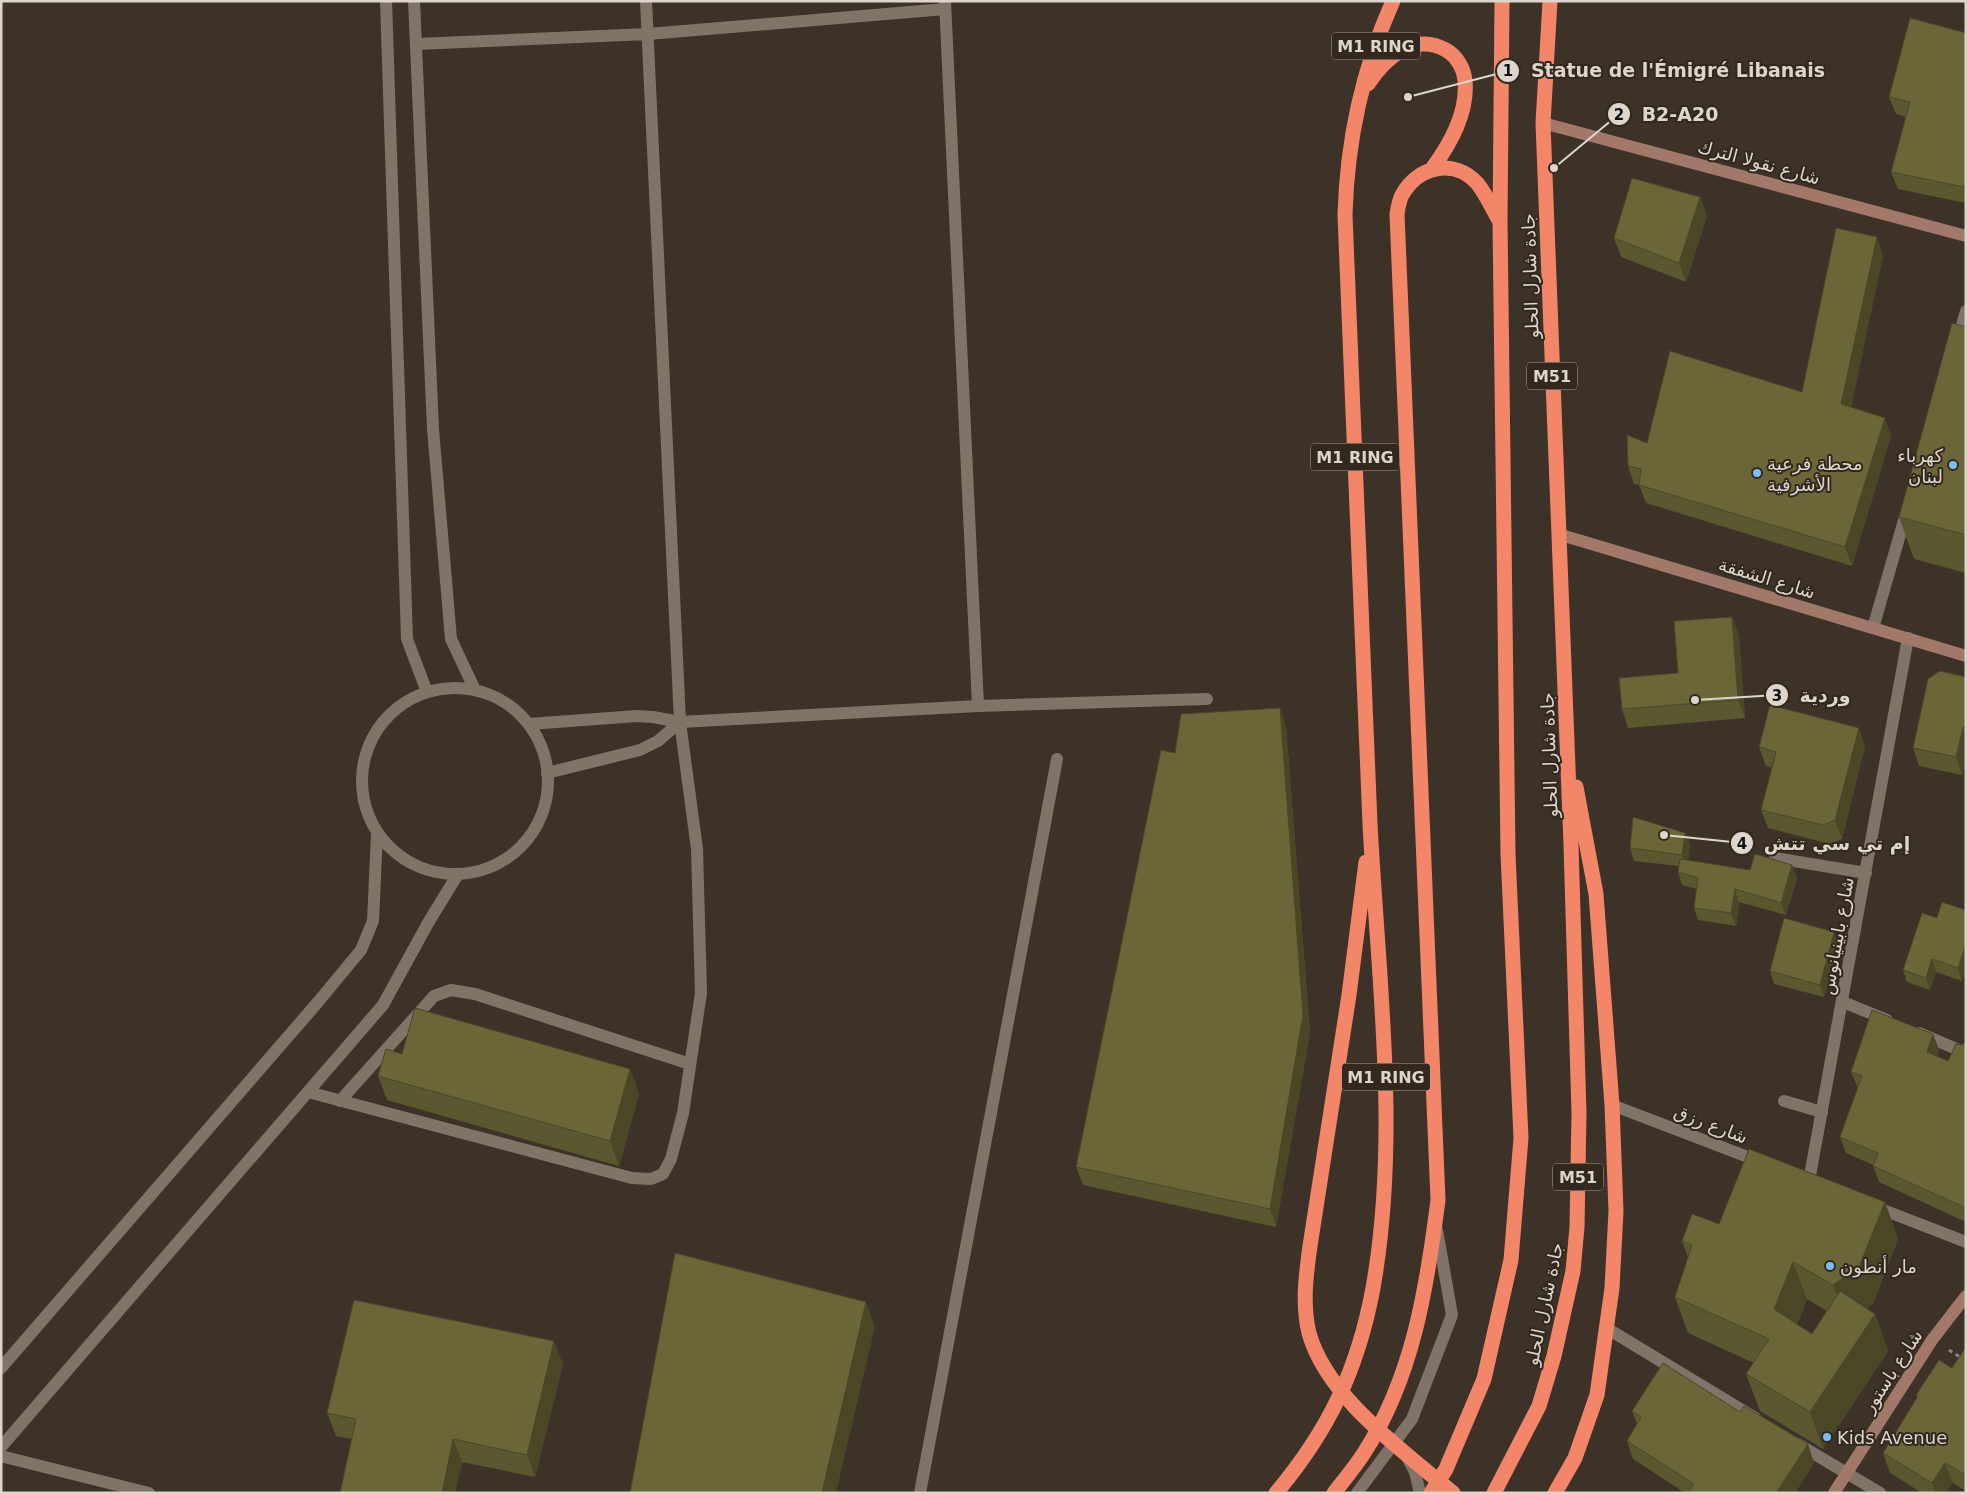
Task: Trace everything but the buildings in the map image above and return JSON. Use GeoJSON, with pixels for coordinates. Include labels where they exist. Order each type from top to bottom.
{"type":"FeatureCollection","features":[{"type":"Feature","properties":{"kind":"highway","name":"M1 RING"},"geometry":{"type":"LineString","coordinates":[[1278,1489],[1324,1429],[1347,1381],[1372,1290],[1383,1214],[1388,1116],[1370,823],[1346,181],[1362,91],[1378,37],[1393,1]]}},
{"type":"Feature","properties":{"kind":"highway","name":"جادة شارل الحلو"},"geometry":{"type":"LineString","coordinates":[[1431,1493],[1446,1469],[1484,1379],[1511,1260],[1521,1138],[1508,854],[1500,222],[1502,1]]}},
{"type":"Feature","properties":{"kind":"highway","name":"جادة شارل الحلو"},"geometry":{"type":"LineString","coordinates":[[1494,1493],[1539,1406],[1554,1356],[1573,1270],[1577,1227],[1579,1113],[1571,845],[1543,124],[1550,1]]}},
{"type":"Feature","properties":{"kind":"highway"},"geometry":{"type":"LineString","coordinates":[[1362,91],[1391,57],[1412,44],[1427,43],[1451,53],[1462,66],[1465,81],[1464,98],[1460,117],[1452,138],[1432,169]]}},
{"type":"Feature","properties":{"kind":"highway"},"geometry":{"type":"LineString","coordinates":[[1334,1493],[1364,1453],[1389,1406],[1413,1343],[1428,1279],[1438,1190],[1396,214],[1402,196],[1412,182],[1432,169],[1443,167],[1455,168],[1468,176],[1484,193],[1500,222]]}},
{"type":"Feature","properties":{"kind":"highway"},"geometry":{"type":"LineString","coordinates":[[1555,1493],[1575,1458],[1590,1420],[1597,1395],[1608,1329],[1616,1211],[1612,1105],[1596,894],[1584,824],[1567,750]]}},
{"type":"Feature","properties":{"kind":"highway"},"geometry":{"type":"LineString","coordinates":[[1370,823],[1349,995],[1310,1246],[1305,1286],[1305,1310],[1315,1350],[1332,1377],[1356,1407],[1452,1493]]}},
{"type":"Feature","properties":{"kind":"street"},"geometry":{"type":"LineString","coordinates":[[386,1],[407,639],[427,692]]}},
{"type":"Feature","properties":{"kind":"street"},"geometry":{"type":"LineString","coordinates":[[414,1],[433,430],[451,639],[475,690]]}},
{"type":"Feature","properties":{"kind":"street"},"geometry":{"type":"LineString","coordinates":[[308,1092],[632,1178],[651,1179],[663,1174],[671,1159],[683,1112],[701,992],[700,921],[697,849],[680,722],[646,1]]}},
{"type":"Feature","properties":{"kind":"street"},"geometry":{"type":"LineString","coordinates":[[416,44],[648,34],[945,5],[978,706]]}},
{"type":"Feature","properties":{"kind":"street","name":"شارع نقولا الترك"},"geometry":{"type":"LineString","coordinates":[[1543,124],[1966,236]]}},
{"type":"Feature","properties":{"kind":"street"},"geometry":{"type":"LineString","coordinates":[[1952,358],[1966,311]]}},
{"type":"Feature","properties":{"kind":"street"},"geometry":{"type":"LineString","coordinates":[[1873,628],[1911,498]]}},
{"type":"Feature","properties":{"kind":"street","name":"شارع الشفقة"},"geometry":{"type":"LineString","coordinates":[[1558,534],[1966,656]]}},
{"type":"Feature","properties":{"kind":"street","name":"شارع بابينيانوس"},"geometry":{"type":"LineString","coordinates":[[1809,1181],[1908,638]]}},
{"type":"Feature","properties":{"kind":"street"},"geometry":{"type":"LineString","coordinates":[[450,688],[475,690],[495,697],[514,709],[529,724],[542,747],[548,773],[545,802],[534,831],[514,853],[488,869],[458,874],[427,871],[399,856],[377,834],[366,810],[362,785],[364,760],[377,730],[398,707],[427,692],[450,688]]}},
{"type":"Feature","properties":{"kind":"street"},"geometry":{"type":"LineString","coordinates":[[529,724],[637,716],[654,716],[680,722],[978,706],[1207,699]]}},
{"type":"Feature","properties":{"kind":"street"},"geometry":{"type":"LineString","coordinates":[[548,773],[640,750],[658,741],[680,722]]}},
{"type":"Feature","properties":{"kind":"street"},"geometry":{"type":"LineString","coordinates":[[920,1493],[1057,758]]}},
{"type":"Feature","properties":{"kind":"street"},"geometry":{"type":"LineString","coordinates":[[1,1368],[312,1010],[361,950],[373,921],[377,834]]}},
{"type":"Feature","properties":{"kind":"street"},"geometry":{"type":"LineString","coordinates":[[1775,858],[1866,873]]}},
{"type":"Feature","properties":{"kind":"street"},"geometry":{"type":"LineString","coordinates":[[1,1447],[383,1005],[428,923],[458,874]]}},
{"type":"Feature","properties":{"kind":"street"},"geometry":{"type":"LineString","coordinates":[[340,1101],[434,996],[451,990],[475,994],[690,1064]]}},
{"type":"Feature","properties":{"kind":"street"},"geometry":{"type":"LineString","coordinates":[[1843,1002],[1966,1052]]}},
{"type":"Feature","properties":{"kind":"street"},"geometry":{"type":"LineString","coordinates":[[1784,1101],[1822,1112]]}},
{"type":"Feature","properties":{"kind":"street","name":"شارع رزق"},"geometry":{"type":"LineString","coordinates":[[1612,1105],[1774,1167]]}},
{"type":"Feature","properties":{"kind":"street"},"geometry":{"type":"LineString","coordinates":[[1865,1203],[1966,1242]]}},
{"type":"Feature","properties":{"kind":"street"},"geometry":{"type":"LineString","coordinates":[[1357,1493],[1412,1419],[1452,1315],[1435,1223]]}},
{"type":"Feature","properties":{"kind":"street","name":"شارع باستور"},"geometry":{"type":"LineString","coordinates":[[1834,1493],[1932,1340],[1966,1296]]}},
{"type":"Feature","properties":{"kind":"street"},"geometry":{"type":"LineString","coordinates":[[1608,1329],[1770,1427]]}},
{"type":"Feature","properties":{"kind":"street"},"geometry":{"type":"LineString","coordinates":[[1787,1438],[1880,1493]]}},
{"type":"Feature","properties":{"kind":"street"},"geometry":{"type":"LineString","coordinates":[[1405,1452],[1415,1472],[1420,1493]]}},
{"type":"Feature","properties":{"kind":"street"},"geometry":{"type":"LineString","coordinates":[[1,1456],[112,1488],[148,1493]]}},
{"type":"Feature","properties":{"kind":"place","name":"Statue de l'Émigré Libanais"},"geometry":{"type":"Point","coordinates":[1408,97]}},
{"type":"Feature","properties":{"kind":"place","name":"B2-A20"},"geometry":{"type":"Point","coordinates":[1554,168]}},
{"type":"Feature","properties":{"kind":"place","name":"كهرباء لبنان"},"geometry":{"type":"Point","coordinates":[1953,465]}},
{"type":"Feature","properties":{"kind":"place","name":"محطة فرعية الأشرفية"},"geometry":{"type":"Point","coordinates":[1757,473]}},
{"type":"Feature","properties":{"kind":"place","name":"وردية"},"geometry":{"type":"Point","coordinates":[1695,700]}},
{"type":"Feature","properties":{"kind":"place","name":"إم تي سي تتش"},"geometry":{"type":"Point","coordinates":[1664,835]}},
{"type":"Feature","properties":{"kind":"place","name":"مار أنطون"},"geometry":{"type":"Point","coordinates":[1830,1266]}},
{"type":"Feature","properties":{"kind":"place","name":"Kids Avenue"},"geometry":{"type":"Point","coordinates":[1827,1437]}}]}
